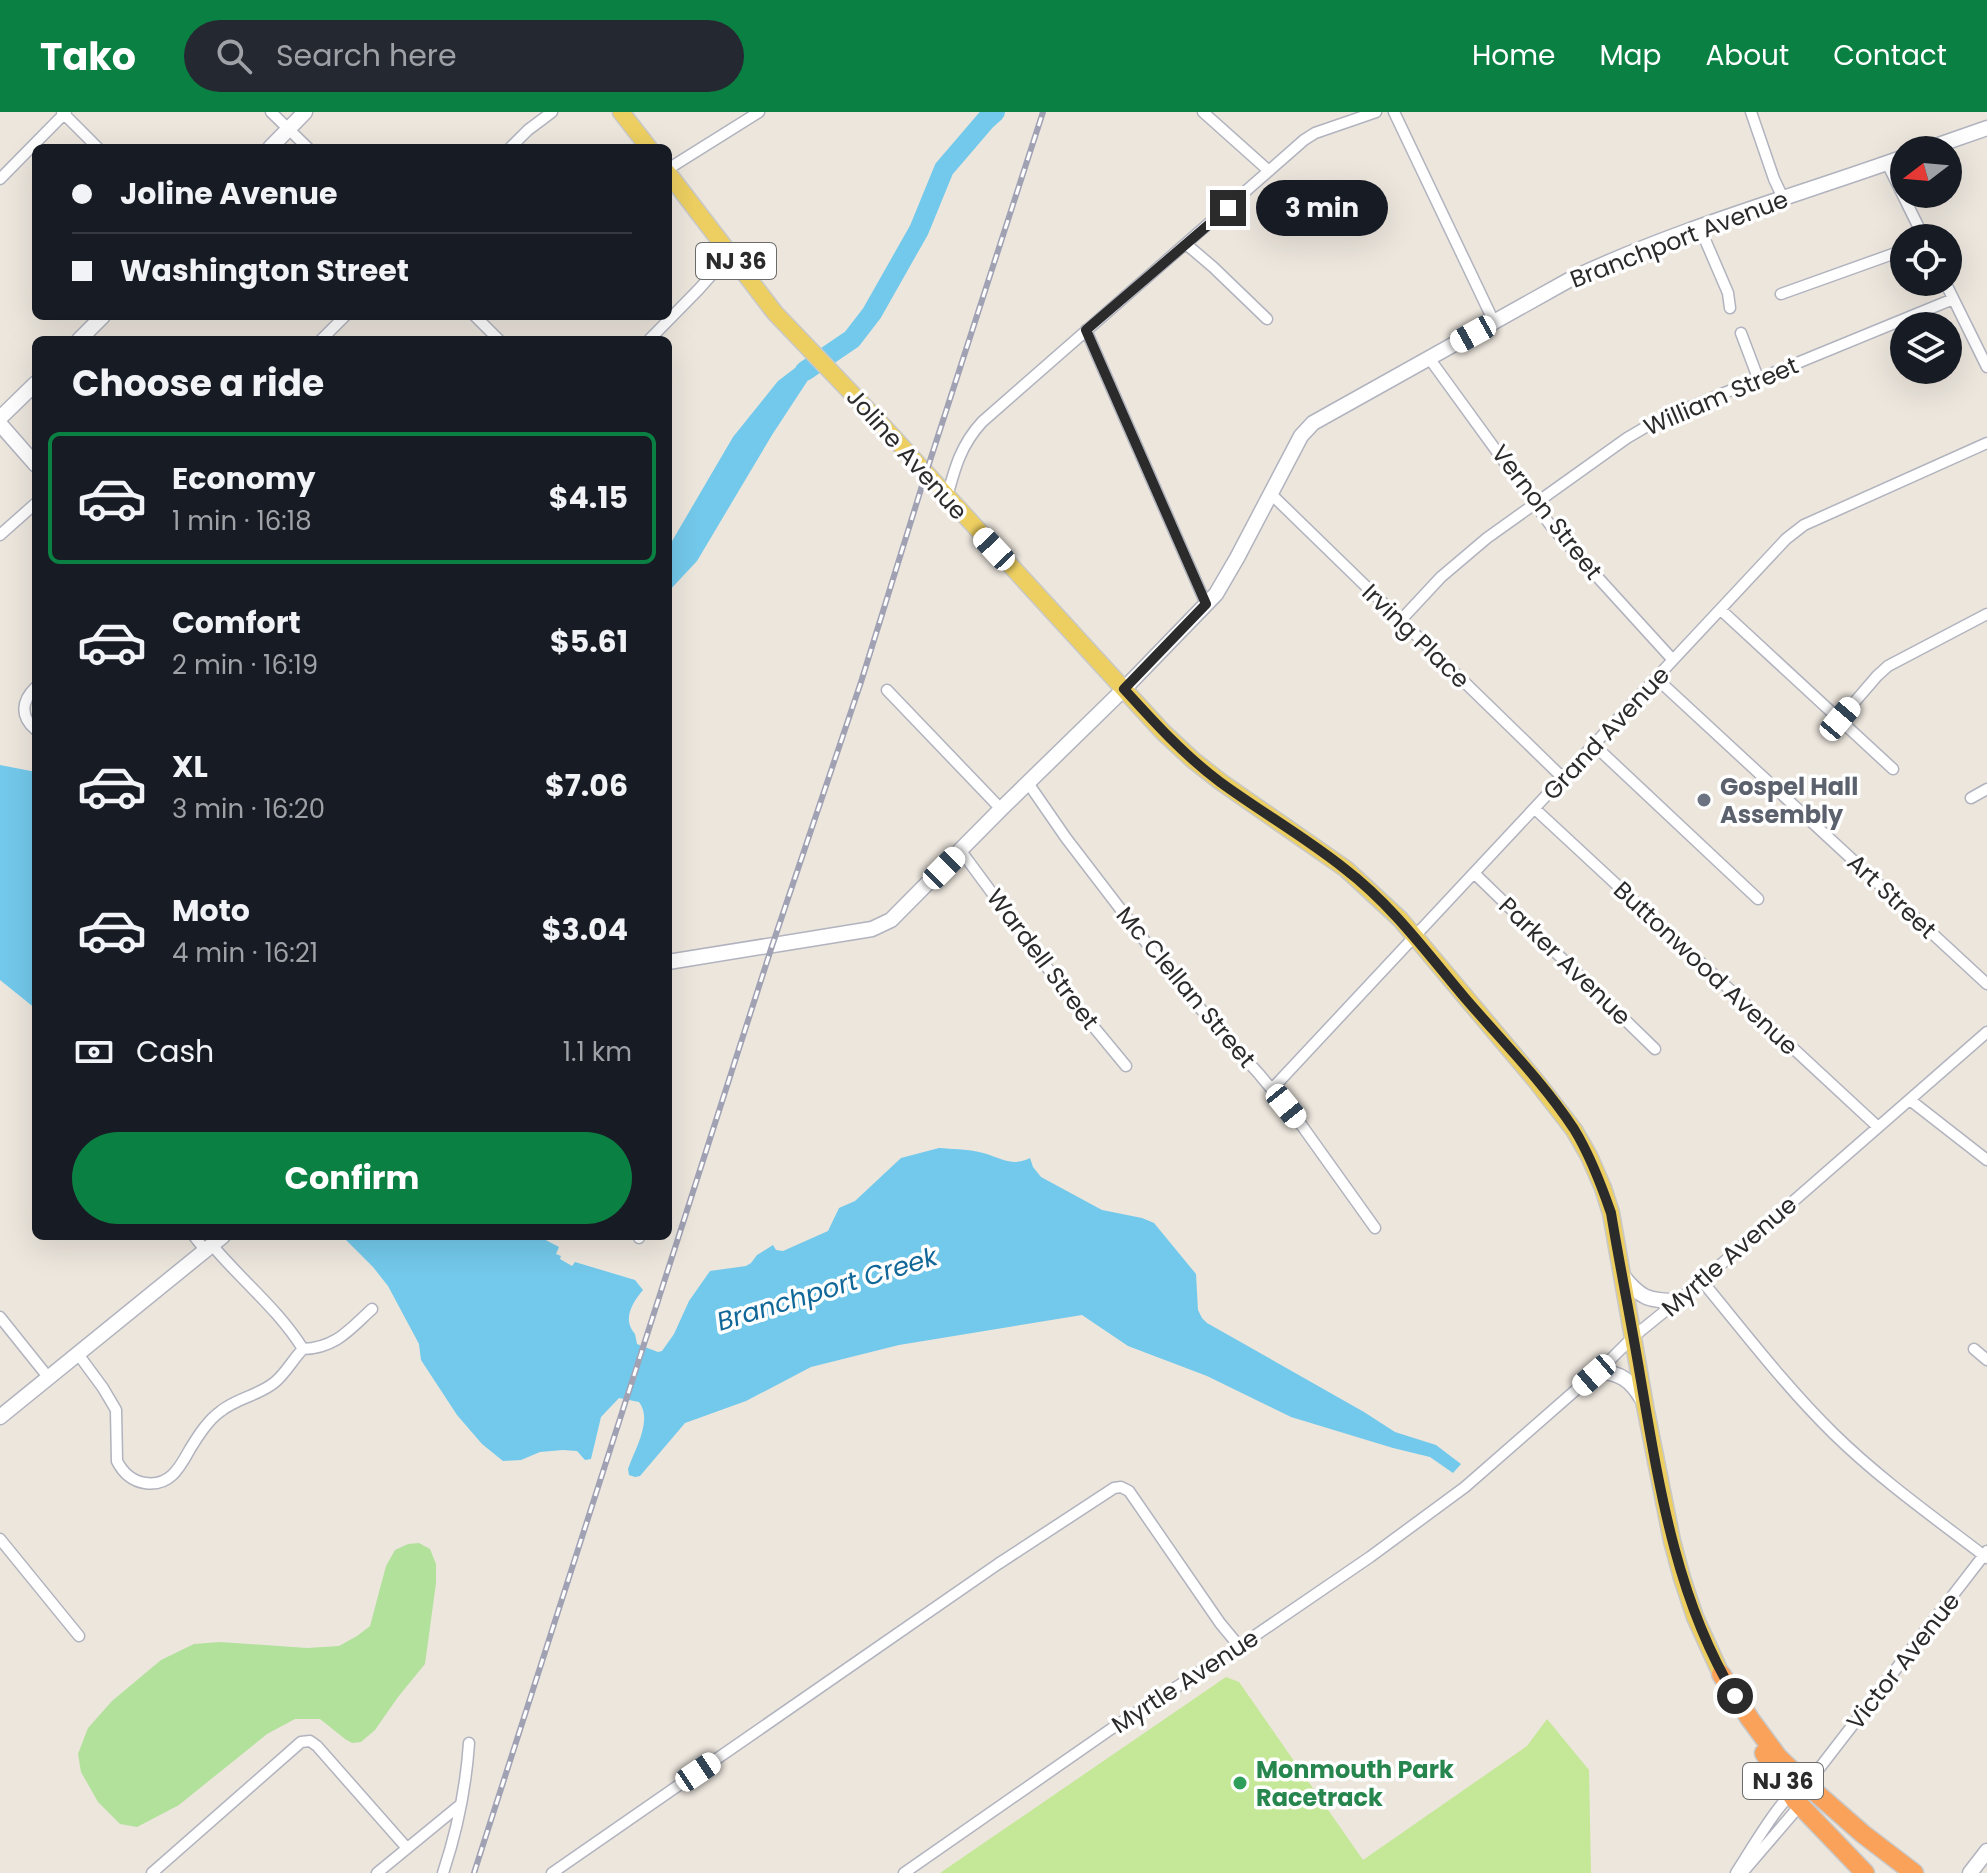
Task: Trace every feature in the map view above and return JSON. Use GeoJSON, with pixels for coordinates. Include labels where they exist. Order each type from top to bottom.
{"type":"FeatureCollection","features":[{"type":"Feature","properties":{"kind":"highway","name":"NJ 36"},"geometry":{"type":"LineString","coordinates":[[1721,1674],[1802,1792],[1865,1873]]}},
{"type":"Feature","properties":{"kind":"highway","name":"NJ 36"},"geometry":{"type":"LineString","coordinates":[[1802,1792],[1914,1873]]}},
{"type":"Feature","properties":{"kind":"main road"},"geometry":{"type":"LineString","coordinates":[[621,112],[646,144]]}},
{"type":"Feature","properties":{"kind":"main road","name":"Joline Avenue"},"geometry":{"type":"LineString","coordinates":[[672,176],[775,313],[1163,732],[1221,782],[1346,869],[1385,904],[1574,1130],[1589,1156],[1611,1213],[1672,1541],[1695,1617],[1721,1674]]}},
{"type":"Feature","properties":{"kind":"street"},"geometry":{"type":"LineString","coordinates":[[271,112],[304,144]]}},
{"type":"Feature","properties":{"kind":"street"},"geometry":{"type":"LineString","coordinates":[[274,144],[305,112]]}},
{"type":"Feature","properties":{"kind":"street"},"geometry":{"type":"LineString","coordinates":[[514,144],[552,112]]}},
{"type":"Feature","properties":{"kind":"street"},"geometry":{"type":"LineString","coordinates":[[672,168],[759,112]]}},
{"type":"Feature","properties":{"kind":"street"},"geometry":{"type":"LineString","coordinates":[[1203,112],[1269,171]]}},
{"type":"Feature","properties":{"kind":"street"},"geometry":{"type":"LineString","coordinates":[[947,497],[953,472],[969,436],[982,422],[1315,133],[1376,112]]}},
{"type":"Feature","properties":{"kind":"street"},"geometry":{"type":"LineString","coordinates":[[1394,112],[1494,322]]}},
{"type":"Feature","properties":{"kind":"street"},"geometry":{"type":"LineString","coordinates":[[1751,112],[1783,198]]}},
{"type":"Feature","properties":{"kind":"street"},"geometry":{"type":"LineString","coordinates":[[34,144],[64,113],[94,144]]}},
{"type":"Feature","properties":{"kind":"street"},"geometry":{"type":"LineString","coordinates":[[1962,137],[1987,128]]}},
{"type":"Feature","properties":{"kind":"street"},"geometry":{"type":"LineString","coordinates":[[0,179],[32,146]]}},
{"type":"Feature","properties":{"kind":"street","name":"Branchport Avenue"},"geometry":{"type":"LineString","coordinates":[[672,961],[857,932],[891,920],[1216,594],[1301,436],[1313,423],[1601,264],[1890,162]]}},
{"type":"Feature","properties":{"kind":"street"},"geometry":{"type":"LineString","coordinates":[[1887,163],[1917,224]]}},
{"type":"Feature","properties":{"kind":"street"},"geometry":{"type":"LineString","coordinates":[[1700,228],[1728,293],[1730,308]]}},
{"type":"Feature","properties":{"kind":"street"},"geometry":{"type":"LineString","coordinates":[[1186,244],[1267,319]]}},
{"type":"Feature","properties":{"kind":"street"},"geometry":{"type":"LineString","coordinates":[[672,317],[730,254]]}},
{"type":"Feature","properties":{"kind":"street"},"geometry":{"type":"LineString","coordinates":[[1781,294],[1890,255]]}},
{"type":"Feature","properties":{"kind":"street"},"geometry":{"type":"LineString","coordinates":[[1952,296],[1987,367]]}},
{"type":"Feature","properties":{"kind":"street","name":"William Street"},"geometry":{"type":"LineString","coordinates":[[1400,621],[1441,577],[1487,538],[1627,438],[1656,421],[1953,299]]}},
{"type":"Feature","properties":{"kind":"street"},"geometry":{"type":"LineString","coordinates":[[83,336],[99,320]]}},
{"type":"Feature","properties":{"kind":"street"},"geometry":{"type":"LineString","coordinates":[[325,336],[341,320]]}},
{"type":"Feature","properties":{"kind":"street"},"geometry":{"type":"LineString","coordinates":[[479,320],[495,336]]}},
{"type":"Feature","properties":{"kind":"street"},"geometry":{"type":"LineString","coordinates":[[653,336],[669,320]]}},
{"type":"Feature","properties":{"kind":"street"},"geometry":{"type":"LineString","coordinates":[[1086,330],[1206,604]]}},
{"type":"Feature","properties":{"kind":"street"},"geometry":{"type":"LineString","coordinates":[[1741,333],[1758,378]]}},
{"type":"Feature","properties":{"kind":"street","name":"Vernon Street"},"geometry":{"type":"LineString","coordinates":[[1429,358],[1569,548],[1673,660]]}},
{"type":"Feature","properties":{"kind":"street"},"geometry":{"type":"LineString","coordinates":[[0,418],[32,387]]}},
{"type":"Feature","properties":{"kind":"street"},"geometry":{"type":"LineString","coordinates":[[0,424],[32,460]]}},
{"type":"Feature","properties":{"kind":"street","name":"Grand Avenue"},"geometry":{"type":"LineString","coordinates":[[1272,1089],[1797,529],[1987,443]]}},
{"type":"Feature","properties":{"kind":"street","name":"Irving Place"},"geometry":{"type":"LineString","coordinates":[[1270,493],[1563,778]]}},
{"type":"Feature","properties":{"kind":"street"},"geometry":{"type":"LineString","coordinates":[[0,535],[32,507]]}},
{"type":"Feature","properties":{"kind":"street"},"geometry":{"type":"LineString","coordinates":[[1721,610],[1893,769]]}},
{"type":"Feature","properties":{"kind":"street"},"geometry":{"type":"LineString","coordinates":[[1840,719],[1888,666],[1987,614]]}},
{"type":"Feature","properties":{"kind":"street","name":"Art Street"},"geometry":{"type":"LineString","coordinates":[[1656,678],[1987,984]]}},
{"type":"Feature","properties":{"kind":"street"},"geometry":{"type":"LineString","coordinates":[[32,690],[24,703],[24,712],[32,726]]}},
{"type":"Feature","properties":{"kind":"street"},"geometry":{"type":"LineString","coordinates":[[887,690],[1001,809]]}},
{"type":"Feature","properties":{"kind":"street"},"geometry":{"type":"LineString","coordinates":[[1594,745],[1758,899]]}},
{"type":"Feature","properties":{"kind":"street","name":"Mc Clellan Street"},"geometry":{"type":"LineString","coordinates":[[1028,783],[1074,850],[1174,979],[1300,1123],[1375,1228]]}},
{"type":"Feature","properties":{"kind":"street"},"geometry":{"type":"LineString","coordinates":[[1971,798],[1987,789]]}},
{"type":"Feature","properties":{"kind":"street","name":"Buttonwood Avenue"},"geometry":{"type":"LineString","coordinates":[[1535,809],[1878,1127]]}},
{"type":"Feature","properties":{"kind":"street","name":"Wardell Street"},"geometry":{"type":"LineString","coordinates":[[961,851],[1069,997],[1126,1066]]}},
{"type":"Feature","properties":{"kind":"street","name":"Parker Avenue"},"geometry":{"type":"LineString","coordinates":[[1475,874],[1655,1049]]}},
{"type":"Feature","properties":{"kind":"street","name":"Myrtle Avenue"},"geometry":{"type":"LineString","coordinates":[[904,1873],[1111,1729],[1370,1557],[1472,1482],[1633,1337],[1702,1281],[1987,1032]]}},
{"type":"Feature","properties":{"kind":"street"},"geometry":{"type":"LineString","coordinates":[[1910,1100],[1987,1160]]}},
{"type":"Feature","properties":{"kind":"street"},"geometry":{"type":"LineString","coordinates":[[0,1417],[213,1244],[252,1290],[279,1315],[303,1349]]}},
{"type":"Feature","properties":{"kind":"street"},"geometry":{"type":"LineString","coordinates":[[1622,1275],[1634,1290],[1646,1298],[1678,1301]]}},
{"type":"Feature","properties":{"kind":"street"},"geometry":{"type":"LineString","coordinates":[[1702,1281],[1810,1410],[1835,1435],[1890,1483],[1986,1555]]}},
{"type":"Feature","properties":{"kind":"street"},"geometry":{"type":"LineString","coordinates":[[78,1354],[116,1410],[117,1461],[120,1468],[140,1482],[156,1483],[165,1480],[179,1468],[198,1436],[220,1411],[275,1382],[303,1349],[329,1345],[339,1340],[372,1309]]}},
{"type":"Feature","properties":{"kind":"street"},"geometry":{"type":"LineString","coordinates":[[0,1317],[48,1377]]}},
{"type":"Feature","properties":{"kind":"street"},"geometry":{"type":"LineString","coordinates":[[1974,1349],[1987,1360]]}},
{"type":"Feature","properties":{"kind":"street"},"geometry":{"type":"LineString","coordinates":[[1598,1371],[1624,1377],[1645,1403]]}},
{"type":"Feature","properties":{"kind":"street"},"geometry":{"type":"LineString","coordinates":[[552,1873],[998,1564],[1114,1488],[1129,1491],[1239,1646]]}},
{"type":"Feature","properties":{"kind":"street"},"geometry":{"type":"LineString","coordinates":[[0,1539],[79,1636]]}},
{"type":"Feature","properties":{"kind":"street","name":"Victor Avenue"},"geometry":{"type":"LineString","coordinates":[[1742,1873],[1818,1770],[1986,1555]]}},
{"type":"Feature","properties":{"kind":"street"},"geometry":{"type":"LineString","coordinates":[[152,1873],[301,1742],[310,1741],[406,1847]]}},
{"type":"Feature","properties":{"kind":"street"},"geometry":{"type":"LineString","coordinates":[[443,1873],[464,1792],[469,1743]]}},
{"type":"Feature","properties":{"kind":"street","name":"Victor Avenue"},"geometry":{"type":"LineString","coordinates":[[1736,1873],[1772,1817],[1802,1792]]}},
{"type":"Feature","properties":{"kind":"street"},"geometry":{"type":"LineString","coordinates":[[377,1873],[460,1805]]}},
{"type":"Feature","properties":{"kind":"street"},"geometry":{"type":"LineString","coordinates":[[1970,1873],[1987,1851]]}},
{"type":"Feature","properties":{"kind":"green space"},"geometry":{"type":"Polygon","coordinates":[[[419,1543],[430,1549],[436,1564],[425,1664],[375,1730],[361,1742],[352,1743],[320,1719],[295,1719],[267,1734],[179,1805],[137,1827],[120,1824],[98,1802],[81,1772],[78,1754],[88,1728],[112,1701],[161,1660],[194,1644],[220,1642],[307,1648],[339,1646],[370,1626],[386,1566],[395,1550],[419,1543]]]}},
{"type":"Feature","properties":{"kind":"green space","name":"Monmouth Park Racetrack"},"geometry":{"type":"Polygon","coordinates":[[[1226,1677],[1239,1682],[1363,1860],[1527,1746],[1547,1719],[1589,1770],[1591,1873],[940,1873],[1226,1677]]]}},
{"type":"Feature","properties":{"kind":"water"},"geometry":{"type":"Polygon","coordinates":[[[799,365],[810,377],[697,561],[672,588],[672,541],[733,437],[778,381],[799,365]]]}},
{"type":"Feature","properties":{"kind":"water"},"geometry":{"type":"Polygon","coordinates":[[[0,765],[32,771],[32,1006],[0,980],[0,765]]]}},
{"type":"Feature","properties":{"kind":"water","name":"Branchport Creek"},"geometry":{"type":"Polygon","coordinates":[[[939,1148],[974,1151],[1010,1162],[1030,1158],[1041,1177],[1102,1210],[1154,1223],[1196,1274],[1198,1310],[1207,1323],[1395,1432],[1436,1445],[1461,1464],[1453,1473],[1430,1457],[1291,1417],[1207,1376],[1128,1346],[1082,1315],[899,1345],[811,1367],[746,1401],[685,1423],[640,1476],[629,1475],[628,1469],[644,1426],[643,1409],[639,1402],[619,1398],[601,1417],[591,1459],[585,1460],[577,1451],[563,1450],[503,1461],[482,1444],[457,1415],[421,1360],[419,1344],[388,1286],[346,1240],[546,1240],[559,1247],[556,1254],[572,1266],[575,1262],[635,1280],[643,1290],[632,1306],[629,1323],[637,1344],[658,1352],[674,1334],[689,1301],[710,1271],[746,1266],[773,1245],[776,1250],[783,1251],[828,1231],[839,1208],[855,1201],[901,1158],[939,1148]]]}},
{"type":"Feature","properties":{"kind":"waterway"},"geometry":{"type":"LineString","coordinates":[[805,371],[852,339],[872,313],[919,230],[944,169],[995,112]]}},
{"type":"Feature","properties":{"kind":"railway"},"geometry":{"type":"LineString","coordinates":[[474,1873],[1043,112]]}},
{"type":"Feature","properties":{"kind":"place","name":"Gospel Hall Assembly"},"geometry":{"type":"Point","coordinates":[1704,800]}},
{"type":"Feature","properties":{"kind":"place","name":"Monmouth Park Racetrack"},"geometry":{"type":"Point","coordinates":[1240,1783]}},
{"type":"Feature","properties":{"kind":"route"},"geometry":{"type":"LineString","coordinates":[[1228,208],[1086,330],[1206,604],[1124,689],[1193,760],[1346,869],[1385,904],[1574,1130],[1589,1156],[1611,1213],[1650,1432],[1682,1578],[1695,1617],[1721,1674],[1735,1696]]}}]}
